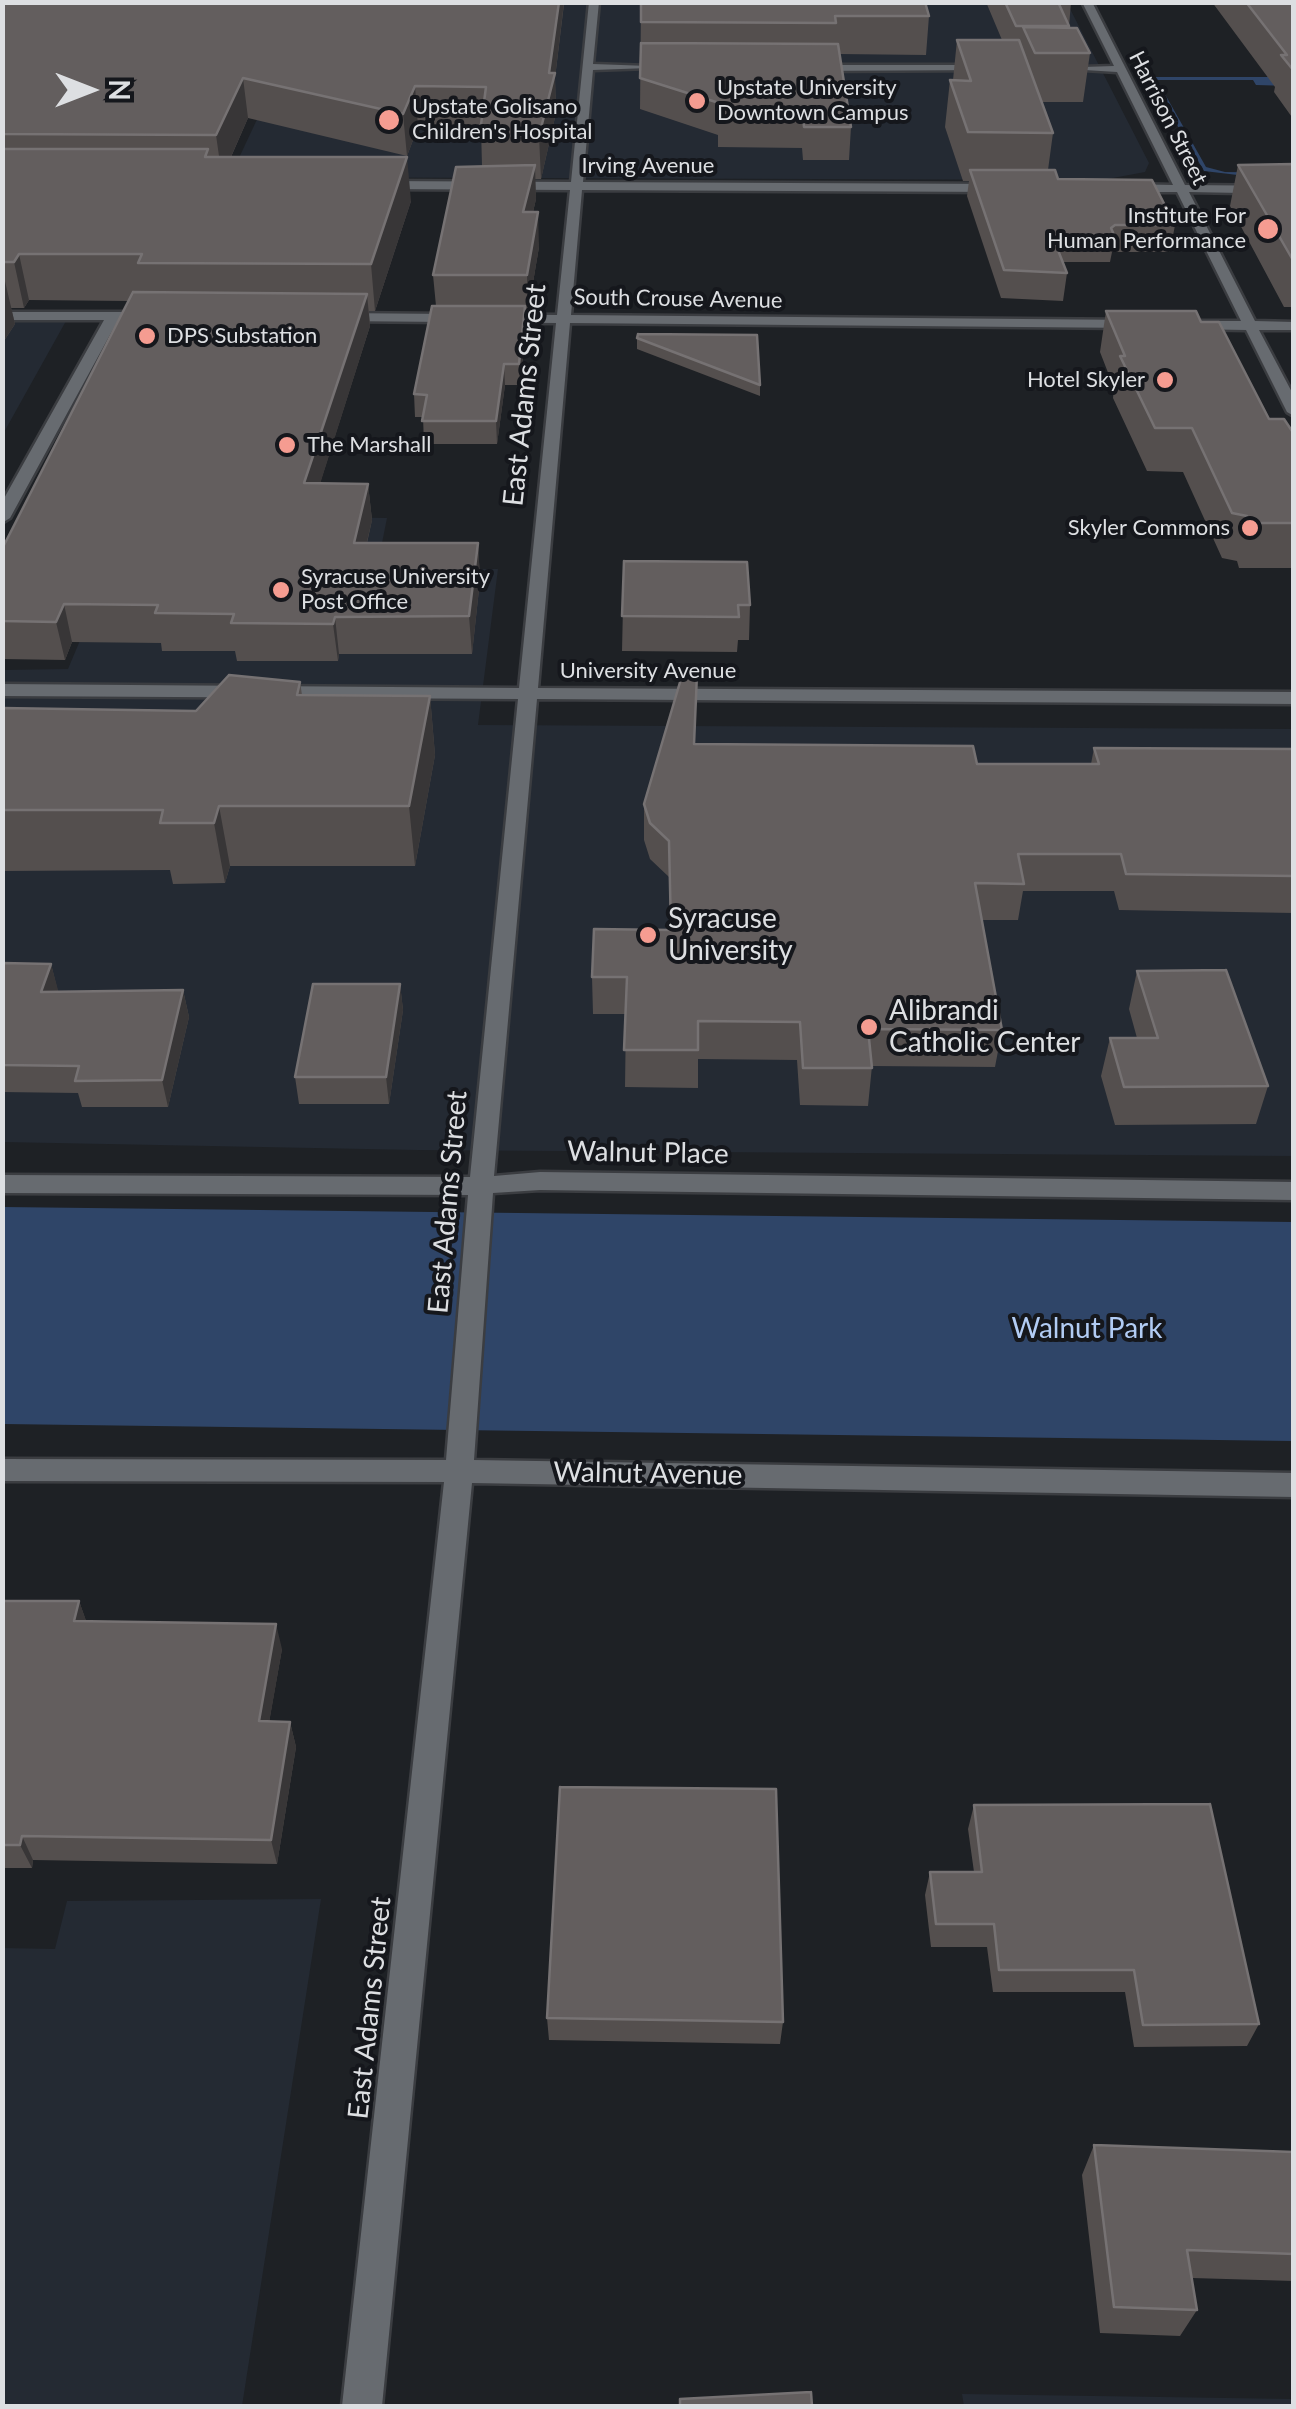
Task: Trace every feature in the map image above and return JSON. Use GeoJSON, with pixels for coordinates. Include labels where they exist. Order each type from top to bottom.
{"type":"FeatureCollection","features":[{"type":"Feature","properties":{"kind":"street","name":"East Adams Street"},"geometry":{"type":"LineString","coordinates":[[362,2406],[458,1471],[528,693],[580,186],[594,2]]}},
{"type":"Feature","properties":{"kind":"street","name":"Harrison Street"},"geometry":{"type":"LineString","coordinates":[[1087,2],[1247,326],[1294,412]]}},
{"type":"Feature","properties":{"kind":"street"},"geometry":{"type":"LineString","coordinates":[[588,67],[694,67]]}},
{"type":"Feature","properties":{"kind":"street"},"geometry":{"type":"LineString","coordinates":[[793,68],[1008,68]]}},
{"type":"Feature","properties":{"kind":"street"},"geometry":{"type":"LineString","coordinates":[[1047,68],[1118,69]]}},
{"type":"Feature","properties":{"kind":"street","name":"Irving Avenue"},"geometry":{"type":"LineString","coordinates":[[371,185],[1022,188]]}},
{"type":"Feature","properties":{"kind":"street"},"geometry":{"type":"LineString","coordinates":[[1100,188],[1294,190]]}},
{"type":"Feature","properties":{"kind":"street"},"geometry":{"type":"LineString","coordinates":[[2,316],[174,316]]}},
{"type":"Feature","properties":{"kind":"street"},"geometry":{"type":"LineString","coordinates":[[2,518],[113,316]]}},
{"type":"Feature","properties":{"kind":"street","name":"South Crouse Avenue"},"geometry":{"type":"LineString","coordinates":[[328,316],[1153,325]]}},
{"type":"Feature","properties":{"kind":"street"},"geometry":{"type":"LineString","coordinates":[[1172,325],[1294,326]]}},
{"type":"Feature","properties":{"kind":"street","name":"University Avenue"},"geometry":{"type":"LineString","coordinates":[[2,690],[1294,698]]}},
{"type":"Feature","properties":{"kind":"street","name":"Walnut Place"},"geometry":{"type":"LineString","coordinates":[[2,1184],[431,1189],[540,1181],[1294,1191]]}},
{"type":"Feature","properties":{"kind":"street","name":"Walnut Avenue"},"geometry":{"type":"LineString","coordinates":[[2,1470],[458,1471],[1294,1485]]}},
{"type":"Feature","properties":{"kind":"shaded area","name":"Upstate University Downtown Campus"},"geometry":{"type":"Polygon","coordinates":[[[271,2],[1067,3],[1149,163],[1145,172],[1102,180],[230,177],[260,113],[271,2]]]}},
{"type":"Feature","properties":{"kind":"shaded area"},"geometry":{"type":"Polygon","coordinates":[[[3,321],[66,321],[3,434],[3,321]]]}},
{"type":"Feature","properties":{"kind":"shaded area","name":"Syracuse University"},"geometry":{"type":"Polygon","coordinates":[[[192,515],[387,518],[377,568],[498,569],[478,725],[1293,729],[1293,1156],[417,1150],[3,1142],[3,670],[68,669],[115,557],[192,515]]]}},
{"type":"Feature","properties":{"kind":"shaded area"},"geometry":{"type":"Polygon","coordinates":[[[321,1899],[242,2406],[3,2406],[3,1948],[55,1949],[67,1901],[321,1899]]]}},
{"type":"Feature","properties":{"kind":"shaded area"},"geometry":{"type":"Polygon","coordinates":[[[962,2394],[1293,2399],[1294,2406],[964,2406],[962,2394]]]}},
{"type":"Feature","properties":{"kind":"green space"},"geometry":{"type":"Polygon","coordinates":[[[1149,77],[1273,77],[1290,86],[1256,85],[1253,80],[1157,80],[1206,167],[1225,172],[1293,173],[1246,176],[1204,171],[1149,77]]]}},
{"type":"Feature","properties":{"kind":"green space","name":"Walnut Park"},"geometry":{"type":"Polygon","coordinates":[[[3,1207],[1293,1222],[1293,1441],[3,1424],[3,1207]]]}},
{"type":"Feature","properties":{"kind":"building"},"geometry":{"type":"Polygon","coordinates":[[[2,2],[559,2],[549,73],[555,73],[539,136],[480,132],[486,87],[415,86],[403,114],[243,78],[216,135],[2,134],[2,2]]]}},
{"type":"Feature","properties":{"kind":"building"},"geometry":{"type":"Polygon","coordinates":[[[641,2],[925,2],[929,16],[835,16],[836,23],[641,22],[641,2]]]}},
{"type":"Feature","properties":{"kind":"building"},"geometry":{"type":"Polygon","coordinates":[[[1005,2],[1058,2],[1069,26],[1016,26],[1005,2]]]}},
{"type":"Feature","properties":{"kind":"building"},"geometry":{"type":"Polygon","coordinates":[[[1246,2],[1294,2],[1294,71],[1281,55],[1287,55],[1246,2]]]}},
{"type":"Feature","properties":{"kind":"building"},"geometry":{"type":"Polygon","coordinates":[[[1023,27],[1077,28],[1090,53],[1035,53],[1023,27]]]}},
{"type":"Feature","properties":{"kind":"building"},"geometry":{"type":"Polygon","coordinates":[[[957,40],[1019,40],[1053,133],[968,132],[950,80],[971,81],[957,40]]]}},
{"type":"Feature","properties":{"kind":"building"},"geometry":{"type":"Polygon","coordinates":[[[641,43],[838,44],[851,127],[804,127],[803,115],[719,115],[719,103],[640,78],[641,43]]]}},
{"type":"Feature","properties":{"kind":"building"},"geometry":{"type":"Polygon","coordinates":[[[2,149],[208,149],[205,157],[407,157],[371,264],[138,263],[142,254],[19,254],[14,262],[2,262],[2,149]]]}},
{"type":"Feature","properties":{"kind":"building"},"geometry":{"type":"Polygon","coordinates":[[[1294,164],[1294,262],[1238,165],[1294,164]]]}},
{"type":"Feature","properties":{"kind":"building"},"geometry":{"type":"Polygon","coordinates":[[[535,165],[523,212],[538,212],[527,275],[433,275],[456,167],[535,165]]]}},
{"type":"Feature","properties":{"kind":"building"},"geometry":{"type":"Polygon","coordinates":[[[970,170],[1055,170],[1058,179],[1152,180],[1175,225],[1115,225],[1111,228],[1114,235],[1052,235],[1067,273],[1004,270],[970,170]]]}},
{"type":"Feature","properties":{"kind":"building"},"geometry":{"type":"Polygon","coordinates":[[[133,292],[367,294],[304,483],[368,484],[354,543],[478,543],[469,616],[335,617],[333,624],[231,623],[234,614],[155,613],[158,605],[64,604],[56,622],[2,621],[2,549],[133,292]]]}},
{"type":"Feature","properties":{"kind":"building"},"geometry":{"type":"Polygon","coordinates":[[[432,306],[525,306],[519,364],[504,364],[496,421],[422,421],[427,395],[414,394],[432,306]]]}},
{"type":"Feature","properties":{"kind":"building"},"geometry":{"type":"Polygon","coordinates":[[[1106,311],[1196,311],[1201,322],[1219,322],[1269,419],[1284,419],[1294,434],[1294,523],[1250,523],[1247,516],[1232,513],[1192,428],[1155,428],[1120,356],[1125,356],[1106,311]]]}},
{"type":"Feature","properties":{"kind":"building"},"geometry":{"type":"Polygon","coordinates":[[[638,334],[757,335],[760,385],[637,338],[638,334]]]}},
{"type":"Feature","properties":{"kind":"building"},"geometry":{"type":"Polygon","coordinates":[[[624,561],[747,562],[750,605],[738,605],[739,617],[622,616],[624,561]]]}},
{"type":"Feature","properties":{"kind":"building"},"geometry":{"type":"Polygon","coordinates":[[[683,672],[697,674],[694,744],[973,746],[977,764],[1099,764],[1094,748],[1294,749],[1294,876],[1126,874],[1121,854],[1018,854],[1024,884],[975,883],[1002,1030],[868,1029],[872,1068],[803,1068],[800,1022],[698,1021],[698,1050],[624,1050],[627,977],[592,977],[594,929],[671,930],[669,841],[650,823],[644,804],[683,672]]]}},
{"type":"Feature","properties":{"kind":"building"},"geometry":{"type":"Polygon","coordinates":[[[229,675],[300,682],[297,695],[430,696],[409,806],[219,806],[214,823],[160,823],[163,810],[2,810],[2,708],[196,711],[229,675]]]}},
{"type":"Feature","properties":{"kind":"building"},"geometry":{"type":"Polygon","coordinates":[[[2,963],[51,964],[41,992],[183,990],[162,1080],[75,1081],[79,1066],[2,1065],[2,963]]]}},
{"type":"Feature","properties":{"kind":"building"},"geometry":{"type":"Polygon","coordinates":[[[1226,970],[1268,1086],[1124,1087],[1110,1038],[1158,1038],[1137,971],[1226,970]]]}},
{"type":"Feature","properties":{"kind":"building"},"geometry":{"type":"Polygon","coordinates":[[[313,984],[400,984],[386,1077],[295,1077],[313,984]]]}},
{"type":"Feature","properties":{"kind":"building"},"geometry":{"type":"Polygon","coordinates":[[[2,1601],[79,1601],[74,1621],[276,1624],[259,1721],[290,1722],[271,1840],[22,1836],[20,1845],[2,1845],[2,1601]]]}},
{"type":"Feature","properties":{"kind":"building"},"geometry":{"type":"Polygon","coordinates":[[[560,1787],[776,1789],[783,2022],[547,2018],[560,1787]]]}},
{"type":"Feature","properties":{"kind":"building"},"geometry":{"type":"Polygon","coordinates":[[[1210,1804],[1259,2024],[1143,2025],[1134,1970],[999,1970],[994,1924],[936,1924],[930,1872],[982,1872],[974,1805],[1210,1804]]]}},
{"type":"Feature","properties":{"kind":"building"},"geometry":{"type":"Polygon","coordinates":[[[1094,2145],[1294,2152],[1294,2254],[1187,2250],[1197,2310],[1114,2307],[1094,2145]]]}},
{"type":"Feature","properties":{"kind":"building"},"geometry":{"type":"Polygon","coordinates":[[[811,2392],[812,2406],[680,2406],[680,2399],[811,2392]]]}},
{"type":"Feature","properties":{"kind":"place","name":"Upstate University Downtown Campus"},"geometry":{"type":"Point","coordinates":[697,101]}},
{"type":"Feature","properties":{"kind":"place","name":"Upstate Golisano Children's Hospital"},"geometry":{"type":"Point","coordinates":[389,120]}},
{"type":"Feature","properties":{"kind":"place","name":"Institute For Human Performance"},"geometry":{"type":"Point","coordinates":[1268,229]}},
{"type":"Feature","properties":{"kind":"place","name":"DPS Substation"},"geometry":{"type":"Point","coordinates":[147,336]}},
{"type":"Feature","properties":{"kind":"place","name":"Hotel Skyler"},"geometry":{"type":"Point","coordinates":[1165,380]}},
{"type":"Feature","properties":{"kind":"place","name":"The Marshall"},"geometry":{"type":"Point","coordinates":[287,445]}},
{"type":"Feature","properties":{"kind":"place","name":"Skyler Commons"},"geometry":{"type":"Point","coordinates":[1250,528]}},
{"type":"Feature","properties":{"kind":"place","name":"Syracuse University Post Office"},"geometry":{"type":"Point","coordinates":[281,590]}},
{"type":"Feature","properties":{"kind":"place","name":"Syracuse University"},"geometry":{"type":"Point","coordinates":[648,935]}},
{"type":"Feature","properties":{"kind":"place","name":"Alibrandi Catholic Center"},"geometry":{"type":"Point","coordinates":[869,1027]}}]}
